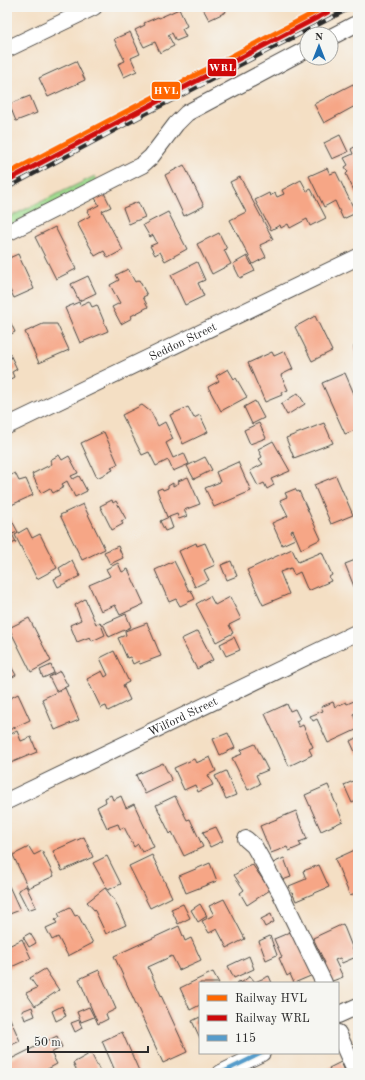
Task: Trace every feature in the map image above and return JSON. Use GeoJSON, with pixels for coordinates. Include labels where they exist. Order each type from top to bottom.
{"type":"FeatureCollection","features":[{"type":"Feature","properties":{"kind":"street"},"geometry":{"type":"LineString","coordinates":[[7,49],[94,7]]}},
{"type":"Feature","properties":{"kind":"street"},"geometry":{"type":"LineString","coordinates":[[339,32],[354,24]]}},
{"type":"Feature","properties":{"kind":"street"},"geometry":{"type":"LineString","coordinates":[[7,232],[142,165],[151,157],[166,135],[187,113],[299,53]]}},
{"type":"Feature","properties":{"kind":"street","name":"Seddon Street"},"geometry":{"type":"LineString","coordinates":[[7,426],[358,257]]}},
{"type":"Feature","properties":{"kind":"street","name":"Wilford Street"},"geometry":{"type":"LineString","coordinates":[[7,801],[358,632]]}},
{"type":"Feature","properties":{"kind":"street"},"geometry":{"type":"LineString","coordinates":[[246,839],[254,846],[280,892],[324,982]]}},
{"type":"Feature","properties":{"kind":"street"},"geometry":{"type":"LineString","coordinates":[[339,1014],[358,1006]]}},
{"type":"Feature","properties":{"kind":"street"},"geometry":{"type":"LineString","coordinates":[[339,1035],[356,1073]]}},
{"type":"Feature","properties":{"kind":"street"},"geometry":{"type":"LineString","coordinates":[[221,1073],[260,1054]]}},
{"type":"Feature","properties":{"kind":"green space"},"geometry":{"type":"Polygon","coordinates":[[[95,176],[98,183],[7,227],[7,218],[95,176]]]}},
{"type":"Feature","properties":{"kind":"building"},"geometry":{"type":"Polygon","coordinates":[[[202,7],[224,7],[226,12],[209,20],[202,7]]]}},
{"type":"Feature","properties":{"kind":"building"},"geometry":{"type":"Polygon","coordinates":[[[179,9],[187,26],[182,29],[186,37],[176,41],[172,33],[168,35],[174,46],[160,53],[155,42],[144,47],[135,30],[145,25],[144,23],[179,9]]]}},
{"type":"Feature","properties":{"kind":"building"},"geometry":{"type":"Polygon","coordinates":[[[130,32],[140,54],[131,58],[137,71],[124,77],[118,64],[125,61],[114,39],[130,32]]]}},
{"type":"Feature","properties":{"kind":"building"},"geometry":{"type":"Polygon","coordinates":[[[76,61],[85,80],[48,97],[39,78],[76,61]]]}},
{"type":"Feature","properties":{"kind":"building"},"geometry":{"type":"Polygon","coordinates":[[[353,84],[354,87],[358,85],[358,108],[357,105],[324,123],[314,104],[353,84]]]}},
{"type":"Feature","properties":{"kind":"building"},"geometry":{"type":"Polygon","coordinates":[[[30,96],[37,113],[16,121],[9,104],[30,96]]]}},
{"type":"Feature","properties":{"kind":"building"},"geometry":{"type":"Polygon","coordinates":[[[340,135],[348,152],[332,159],[324,143],[340,135]]]}},
{"type":"Feature","properties":{"kind":"building"},"geometry":{"type":"Polygon","coordinates":[[[358,145],[358,199],[346,174],[348,172],[345,167],[348,165],[344,158],[353,154],[351,149],[358,145]]]}},
{"type":"Feature","properties":{"kind":"building"},"geometry":{"type":"Polygon","coordinates":[[[184,165],[204,206],[184,216],[165,175],[184,165]]]}},
{"type":"Feature","properties":{"kind":"building"},"geometry":{"type":"Polygon","coordinates":[[[327,168],[330,174],[336,172],[356,213],[343,219],[335,201],[324,207],[309,176],[327,168]]]}},
{"type":"Feature","properties":{"kind":"building"},"geometry":{"type":"Polygon","coordinates":[[[240,177],[273,239],[260,245],[266,257],[253,264],[230,220],[246,212],[230,182],[240,177]]]}},
{"type":"Feature","properties":{"kind":"building"},"geometry":{"type":"Polygon","coordinates":[[[301,180],[307,191],[311,189],[326,218],[310,226],[307,219],[290,228],[288,224],[281,228],[280,225],[271,230],[255,200],[269,193],[270,196],[275,193],[277,197],[284,194],[282,190],[301,180]]]}},
{"type":"Feature","properties":{"kind":"building"},"geometry":{"type":"Polygon","coordinates":[[[103,191],[111,207],[102,211],[123,250],[108,258],[104,251],[95,256],[77,223],[90,216],[87,211],[99,205],[94,196],[103,191]]]}},
{"type":"Feature","properties":{"kind":"building"},"geometry":{"type":"Polygon","coordinates":[[[138,202],[145,217],[129,224],[123,208],[138,202]]]}},
{"type":"Feature","properties":{"kind":"building"},"geometry":{"type":"Polygon","coordinates":[[[168,212],[187,249],[165,261],[160,252],[155,255],[150,246],[157,243],[153,235],[150,237],[143,225],[168,212]]]}},
{"type":"Feature","properties":{"kind":"building"},"geometry":{"type":"Polygon","coordinates":[[[55,227],[76,269],[56,279],[35,237],[55,227]]]}},
{"type":"Feature","properties":{"kind":"building"},"geometry":{"type":"Polygon","coordinates":[[[219,233],[227,249],[224,250],[231,264],[212,274],[197,244],[219,233]]]}},
{"type":"Feature","properties":{"kind":"building"},"geometry":{"type":"Polygon","coordinates":[[[18,254],[34,289],[14,298],[10,290],[7,291],[7,259],[18,254]]]}},
{"type":"Feature","properties":{"kind":"building"},"geometry":{"type":"Polygon","coordinates":[[[247,256],[255,271],[240,278],[233,264],[247,256]]]}},
{"type":"Feature","properties":{"kind":"building"},"geometry":{"type":"Polygon","coordinates":[[[197,262],[205,280],[198,283],[204,296],[185,305],[171,275],[197,262]]]}},
{"type":"Feature","properties":{"kind":"building"},"geometry":{"type":"Polygon","coordinates":[[[128,269],[135,282],[139,280],[147,295],[143,297],[148,307],[131,316],[132,318],[121,324],[112,307],[120,303],[110,285],[119,280],[116,275],[128,269]]]}},
{"type":"Feature","properties":{"kind":"building"},"geometry":{"type":"Polygon","coordinates":[[[88,276],[96,293],[79,301],[71,284],[88,276]]]}},
{"type":"Feature","properties":{"kind":"building"},"geometry":{"type":"Polygon","coordinates":[[[89,301],[92,307],[97,305],[108,331],[80,343],[65,308],[79,302],[80,305],[89,301]]]}},
{"type":"Feature","properties":{"kind":"building"},"geometry":{"type":"Polygon","coordinates":[[[7,315],[15,332],[7,336],[7,315]]]}},
{"type":"Feature","properties":{"kind":"building"},"geometry":{"type":"Polygon","coordinates":[[[315,316],[332,351],[312,361],[295,327],[315,316]]]}},
{"type":"Feature","properties":{"kind":"building"},"geometry":{"type":"Polygon","coordinates":[[[43,324],[57,324],[69,350],[39,363],[25,332],[43,324]]]}},
{"type":"Feature","properties":{"kind":"building"},"geometry":{"type":"Polygon","coordinates":[[[354,346],[358,346],[358,359],[355,359],[354,346]]]}},
{"type":"Feature","properties":{"kind":"building"},"geometry":{"type":"Polygon","coordinates":[[[7,348],[17,369],[12,372],[14,377],[7,381],[7,348]]]}},
{"type":"Feature","properties":{"kind":"building"},"geometry":{"type":"Polygon","coordinates":[[[285,351],[293,369],[281,375],[288,390],[281,393],[282,395],[265,402],[248,363],[272,352],[274,356],[285,351]]]}},
{"type":"Feature","properties":{"kind":"building"},"geometry":{"type":"Polygon","coordinates":[[[228,369],[234,379],[236,378],[247,397],[221,411],[208,387],[219,381],[216,376],[228,369]]]}},
{"type":"Feature","properties":{"kind":"building"},"geometry":{"type":"Polygon","coordinates":[[[345,373],[358,403],[358,429],[345,434],[322,383],[345,373]]]}},
{"type":"Feature","properties":{"kind":"building"},"geometry":{"type":"Polygon","coordinates":[[[298,393],[305,404],[287,415],[281,404],[298,393]]]}},
{"type":"Feature","properties":{"kind":"building"},"geometry":{"type":"Polygon","coordinates":[[[255,401],[264,418],[252,424],[244,407],[255,401]]]}},
{"type":"Feature","properties":{"kind":"building"},"geometry":{"type":"Polygon","coordinates":[[[142,405],[151,412],[158,426],[165,422],[173,439],[166,443],[173,458],[184,453],[189,464],[173,471],[168,460],[156,466],[149,452],[142,455],[122,415],[142,405]]]}},
{"type":"Feature","properties":{"kind":"building"},"geometry":{"type":"Polygon","coordinates":[[[188,407],[194,418],[200,415],[208,432],[183,444],[170,415],[188,407]]]}},
{"type":"Feature","properties":{"kind":"building"},"geometry":{"type":"Polygon","coordinates":[[[259,423],[266,438],[250,444],[244,430],[259,423]]]}},
{"type":"Feature","properties":{"kind":"building"},"geometry":{"type":"Polygon","coordinates":[[[324,423],[333,443],[294,458],[286,438],[324,423]]]}},
{"type":"Feature","properties":{"kind":"building"},"geometry":{"type":"Polygon","coordinates":[[[104,432],[118,464],[111,467],[113,470],[97,478],[81,443],[104,432]]]}},
{"type":"Feature","properties":{"kind":"building"},"geometry":{"type":"Polygon","coordinates":[[[273,441],[290,471],[271,479],[274,485],[267,489],[264,483],[258,486],[250,471],[263,464],[259,459],[262,457],[258,449],[273,441]]]}},
{"type":"Feature","properties":{"kind":"building"},"geometry":{"type":"Polygon","coordinates":[[[59,455],[62,460],[69,456],[78,473],[71,476],[73,479],[79,476],[87,491],[75,497],[67,481],[62,484],[64,487],[53,493],[50,488],[41,493],[32,474],[52,464],[50,460],[59,455]]]}},
{"type":"Feature","properties":{"kind":"building"},"geometry":{"type":"Polygon","coordinates":[[[205,457],[212,470],[194,479],[187,466],[205,457]]]}},
{"type":"Feature","properties":{"kind":"building"},"geometry":{"type":"Polygon","coordinates":[[[238,462],[251,491],[214,507],[205,488],[220,482],[216,472],[238,462]]]}},
{"type":"Feature","properties":{"kind":"building"},"geometry":{"type":"Polygon","coordinates":[[[15,473],[19,481],[26,479],[33,495],[7,507],[7,477],[15,473]]]}},
{"type":"Feature","properties":{"kind":"building"},"geometry":{"type":"Polygon","coordinates":[[[336,476],[353,515],[331,524],[314,485],[336,476]]]}},
{"type":"Feature","properties":{"kind":"building"},"geometry":{"type":"Polygon","coordinates":[[[188,477],[200,504],[184,510],[187,516],[179,519],[177,514],[167,517],[157,490],[168,488],[168,486],[173,483],[173,486],[179,483],[178,481],[188,477]]]}},
{"type":"Feature","properties":{"kind":"building"},"geometry":{"type":"Polygon","coordinates":[[[295,489],[297,492],[299,491],[321,539],[301,549],[293,530],[291,531],[295,539],[282,545],[272,523],[288,516],[280,500],[287,497],[285,493],[295,489]]]}},
{"type":"Feature","properties":{"kind":"building"},"geometry":{"type":"Polygon","coordinates":[[[112,500],[113,503],[116,501],[126,519],[121,521],[123,524],[112,530],[100,506],[112,500]]]}},
{"type":"Feature","properties":{"kind":"building"},"geometry":{"type":"Polygon","coordinates":[[[83,504],[105,549],[82,560],[60,515],[83,504]]]}},
{"type":"Feature","properties":{"kind":"building"},"geometry":{"type":"Polygon","coordinates":[[[10,517],[18,532],[12,534],[16,542],[11,544],[7,536],[7,518],[10,517]]]}},
{"type":"Feature","properties":{"kind":"building"},"geometry":{"type":"Polygon","coordinates":[[[169,517],[173,528],[165,531],[160,521],[169,517]]]}},
{"type":"Feature","properties":{"kind":"building"},"geometry":{"type":"Polygon","coordinates":[[[27,528],[32,538],[40,534],[57,568],[37,579],[15,535],[27,528]]]}},
{"type":"Feature","properties":{"kind":"building"},"geometry":{"type":"Polygon","coordinates":[[[196,543],[197,546],[205,543],[215,565],[204,570],[209,580],[195,587],[179,551],[196,543]]]}},
{"type":"Feature","properties":{"kind":"building"},"geometry":{"type":"Polygon","coordinates":[[[118,546],[123,558],[110,564],[104,552],[118,546]]]}},
{"type":"Feature","properties":{"kind":"building"},"geometry":{"type":"Polygon","coordinates":[[[292,549],[298,562],[322,552],[332,575],[329,577],[331,581],[308,591],[300,572],[294,575],[291,568],[280,572],[289,594],[263,605],[247,570],[292,549]]]}},
{"type":"Feature","properties":{"kind":"building"},"geometry":{"type":"Polygon","coordinates":[[[358,559],[358,588],[355,589],[345,564],[358,559]]]}},
{"type":"Feature","properties":{"kind":"building"},"geometry":{"type":"Polygon","coordinates":[[[72,560],[80,576],[58,587],[54,579],[62,575],[59,568],[72,560]]]}},
{"type":"Feature","properties":{"kind":"building"},"geometry":{"type":"Polygon","coordinates":[[[174,561],[189,591],[191,590],[195,599],[180,606],[176,599],[169,602],[155,570],[174,561]]]}},
{"type":"Feature","properties":{"kind":"building"},"geometry":{"type":"Polygon","coordinates":[[[231,561],[237,576],[227,580],[221,565],[231,561]]]}},
{"type":"Feature","properties":{"kind":"building"},"geometry":{"type":"Polygon","coordinates":[[[118,563],[122,572],[128,569],[144,604],[120,615],[115,605],[101,611],[89,585],[110,576],[106,569],[118,563]]]}},
{"type":"Feature","properties":{"kind":"building"},"geometry":{"type":"Polygon","coordinates":[[[210,596],[215,605],[230,597],[241,619],[229,625],[233,633],[216,642],[196,604],[210,596]]]}},
{"type":"Feature","properties":{"kind":"building"},"geometry":{"type":"Polygon","coordinates":[[[85,599],[96,624],[100,622],[105,635],[92,641],[90,637],[77,642],[70,625],[81,620],[75,605],[85,599]]]}},
{"type":"Feature","properties":{"kind":"building"},"geometry":{"type":"Polygon","coordinates":[[[126,614],[131,627],[109,637],[103,624],[126,614]]]}},
{"type":"Feature","properties":{"kind":"building"},"geometry":{"type":"Polygon","coordinates":[[[29,618],[51,661],[31,672],[9,628],[29,618]]]}},
{"type":"Feature","properties":{"kind":"building"},"geometry":{"type":"Polygon","coordinates":[[[147,623],[161,656],[140,664],[139,661],[133,664],[130,657],[127,658],[118,638],[126,635],[125,631],[147,623]]]}},
{"type":"Feature","properties":{"kind":"building"},"geometry":{"type":"Polygon","coordinates":[[[198,631],[213,660],[197,669],[181,639],[198,631]]]}},
{"type":"Feature","properties":{"kind":"building"},"geometry":{"type":"Polygon","coordinates":[[[234,637],[240,650],[226,656],[220,644],[234,637]]]}},
{"type":"Feature","properties":{"kind":"building"},"geometry":{"type":"Polygon","coordinates":[[[114,651],[129,682],[123,685],[130,700],[108,711],[106,706],[101,708],[87,679],[102,671],[105,677],[108,675],[100,658],[114,651]]]}},
{"type":"Feature","properties":{"kind":"building"},"geometry":{"type":"Polygon","coordinates":[[[7,661],[16,675],[7,680],[7,661]]]}},
{"type":"Feature","properties":{"kind":"building"},"geometry":{"type":"Polygon","coordinates":[[[51,665],[54,673],[43,678],[40,670],[51,665]]]}},
{"type":"Feature","properties":{"kind":"building"},"geometry":{"type":"Polygon","coordinates":[[[60,671],[68,686],[56,691],[49,677],[60,671]]]}},
{"type":"Feature","properties":{"kind":"building"},"geometry":{"type":"Polygon","coordinates":[[[65,688],[79,720],[55,730],[42,699],[65,688]]]}},
{"type":"Feature","properties":{"kind":"building"},"geometry":{"type":"Polygon","coordinates":[[[18,694],[30,720],[7,731],[7,705],[9,704],[7,700],[18,694]]]}},
{"type":"Feature","properties":{"kind":"building"},"geometry":{"type":"Polygon","coordinates":[[[354,701],[358,711],[353,714],[358,729],[328,743],[317,719],[313,721],[310,716],[323,711],[321,707],[333,702],[335,707],[346,702],[347,704],[354,701]]]}},
{"type":"Feature","properties":{"kind":"building"},"geometry":{"type":"Polygon","coordinates":[[[287,704],[290,711],[295,709],[300,719],[296,721],[299,727],[303,725],[313,747],[309,749],[312,755],[289,766],[265,714],[287,704]]]}},
{"type":"Feature","properties":{"kind":"building"},"geometry":{"type":"Polygon","coordinates":[[[17,731],[21,741],[31,737],[37,752],[8,764],[7,736],[17,731]]]}},
{"type":"Feature","properties":{"kind":"building"},"geometry":{"type":"Polygon","coordinates":[[[228,733],[235,748],[220,755],[213,739],[228,733]]]}},
{"type":"Feature","properties":{"kind":"building"},"geometry":{"type":"Polygon","coordinates":[[[358,737],[358,753],[356,754],[350,741],[358,737]]]}},
{"type":"Feature","properties":{"kind":"building"},"geometry":{"type":"Polygon","coordinates":[[[255,744],[268,770],[256,775],[260,784],[248,790],[232,758],[242,754],[241,750],[255,744]]]}},
{"type":"Feature","properties":{"kind":"building"},"geometry":{"type":"Polygon","coordinates":[[[210,757],[216,771],[208,775],[213,785],[198,792],[195,785],[184,790],[174,768],[194,759],[196,763],[210,757]]]}},
{"type":"Feature","properties":{"kind":"building"},"geometry":{"type":"Polygon","coordinates":[[[163,763],[172,781],[145,794],[136,775],[163,763]]]}},
{"type":"Feature","properties":{"kind":"building"},"geometry":{"type":"Polygon","coordinates":[[[226,771],[236,795],[226,799],[215,776],[226,771]]]}},
{"type":"Feature","properties":{"kind":"building"},"geometry":{"type":"Polygon","coordinates":[[[358,779],[358,800],[352,803],[344,785],[358,779]]]}},
{"type":"Feature","properties":{"kind":"building"},"geometry":{"type":"Polygon","coordinates":[[[328,785],[343,821],[321,831],[305,795],[328,785]]]}},
{"type":"Feature","properties":{"kind":"building"},"geometry":{"type":"Polygon","coordinates":[[[111,795],[113,800],[121,796],[126,808],[134,804],[154,847],[142,852],[138,844],[134,847],[124,827],[120,829],[118,824],[107,828],[97,807],[106,802],[105,798],[111,795]]]}},
{"type":"Feature","properties":{"kind":"building"},"geometry":{"type":"Polygon","coordinates":[[[175,796],[187,820],[190,819],[203,847],[184,856],[172,832],[170,834],[156,805],[175,796]]]}},
{"type":"Feature","properties":{"kind":"building"},"geometry":{"type":"Polygon","coordinates":[[[296,811],[307,839],[299,842],[301,846],[289,851],[287,847],[271,853],[260,826],[296,811]]]}},
{"type":"Feature","properties":{"kind":"building"},"geometry":{"type":"Polygon","coordinates":[[[216,827],[223,841],[210,847],[203,832],[216,827]]]}},
{"type":"Feature","properties":{"kind":"building"},"geometry":{"type":"Polygon","coordinates":[[[84,837],[93,857],[62,871],[53,851],[84,837]]]}},
{"type":"Feature","properties":{"kind":"building"},"geometry":{"type":"Polygon","coordinates":[[[29,847],[34,855],[42,851],[54,876],[28,888],[13,855],[29,847]]]}},
{"type":"Feature","properties":{"kind":"building"},"geometry":{"type":"Polygon","coordinates":[[[357,849],[358,893],[350,896],[335,859],[357,849]]]}},
{"type":"Feature","properties":{"kind":"building"},"geometry":{"type":"Polygon","coordinates":[[[152,855],[172,897],[150,908],[129,866],[152,855]]]}},
{"type":"Feature","properties":{"kind":"building"},"geometry":{"type":"Polygon","coordinates":[[[107,856],[121,884],[108,890],[93,863],[107,856]]]}},
{"type":"Feature","properties":{"kind":"building"},"geometry":{"type":"Polygon","coordinates":[[[284,858],[291,877],[280,881],[273,863],[284,858]]]}},
{"type":"Feature","properties":{"kind":"building"},"geometry":{"type":"Polygon","coordinates":[[[210,863],[217,881],[186,893],[179,876],[210,863]]]}},
{"type":"Feature","properties":{"kind":"building"},"geometry":{"type":"Polygon","coordinates":[[[252,864],[270,890],[247,905],[240,893],[244,890],[234,875],[252,864]]]}},
{"type":"Feature","properties":{"kind":"building"},"geometry":{"type":"Polygon","coordinates":[[[319,865],[329,887],[296,901],[289,886],[306,879],[303,871],[319,865]]]}},
{"type":"Feature","properties":{"kind":"building"},"geometry":{"type":"Polygon","coordinates":[[[9,886],[20,910],[7,915],[7,887],[9,886]]]}},
{"type":"Feature","properties":{"kind":"building"},"geometry":{"type":"Polygon","coordinates":[[[26,886],[36,907],[28,910],[18,890],[26,886]]]}},
{"type":"Feature","properties":{"kind":"building"},"geometry":{"type":"Polygon","coordinates":[[[105,888],[115,901],[126,925],[106,934],[95,911],[87,902],[105,888]]]}},
{"type":"Feature","properties":{"kind":"building"},"geometry":{"type":"Polygon","coordinates":[[[224,899],[245,939],[227,948],[217,929],[209,933],[202,921],[214,915],[209,906],[224,899]]]}},
{"type":"Feature","properties":{"kind":"building"},"geometry":{"type":"Polygon","coordinates":[[[183,904],[190,918],[178,924],[171,909],[183,904]]]}},
{"type":"Feature","properties":{"kind":"building"},"geometry":{"type":"Polygon","coordinates":[[[200,904],[207,916],[198,922],[191,910],[200,904]]]}},
{"type":"Feature","properties":{"kind":"building"},"geometry":{"type":"Polygon","coordinates":[[[70,907],[75,916],[78,915],[93,943],[68,956],[58,937],[52,940],[46,928],[57,923],[55,920],[60,917],[58,913],[70,907]]]}},
{"type":"Feature","properties":{"kind":"building"},"geometry":{"type":"Polygon","coordinates":[[[271,914],[274,922],[265,927],[261,919],[271,914]]]}},
{"type":"Feature","properties":{"kind":"building"},"geometry":{"type":"Polygon","coordinates":[[[343,924],[356,957],[342,963],[340,958],[335,960],[343,977],[330,982],[322,965],[325,963],[313,938],[343,924]]]}},
{"type":"Feature","properties":{"kind":"building"},"geometry":{"type":"Polygon","coordinates":[[[179,926],[185,941],[191,938],[201,960],[179,970],[172,956],[148,967],[187,1052],[163,1063],[114,956],[179,926]]]}},
{"type":"Feature","properties":{"kind":"building"},"geometry":{"type":"Polygon","coordinates":[[[293,931],[313,975],[296,982],[294,982],[290,974],[287,976],[279,958],[282,957],[274,939],[293,931]]]}},
{"type":"Feature","properties":{"kind":"building"},"geometry":{"type":"Polygon","coordinates":[[[30,933],[36,943],[29,947],[23,937],[30,933]]]}},
{"type":"Feature","properties":{"kind":"building"},"geometry":{"type":"Polygon","coordinates":[[[270,936],[277,955],[266,960],[259,941],[270,936]]]}},
{"type":"Feature","properties":{"kind":"building"},"geometry":{"type":"Polygon","coordinates":[[[22,939],[31,958],[7,969],[7,947],[22,939]]]}},
{"type":"Feature","properties":{"kind":"building"},"geometry":{"type":"Polygon","coordinates":[[[249,956],[254,969],[234,978],[228,966],[249,956]]]}},
{"type":"Feature","properties":{"kind":"building"},"geometry":{"type":"Polygon","coordinates":[[[45,969],[59,990],[35,1006],[26,993],[37,988],[30,978],[45,969]]]}},
{"type":"Feature","properties":{"kind":"building"},"geometry":{"type":"Polygon","coordinates":[[[99,970],[116,1009],[106,1014],[108,1019],[98,1024],[79,979],[99,970]]]}},
{"type":"Feature","properties":{"kind":"building"},"geometry":{"type":"Polygon","coordinates":[[[213,972],[218,982],[199,982],[199,1006],[190,1010],[180,988],[213,972]]]}},
{"type":"Feature","properties":{"kind":"building"},"geometry":{"type":"Polygon","coordinates":[[[250,976],[255,982],[242,982],[250,976]]]}},
{"type":"Feature","properties":{"kind":"building"},"geometry":{"type":"Polygon","coordinates":[[[269,976],[272,982],[255,982],[269,976]]]}},
{"type":"Feature","properties":{"kind":"building"},"geometry":{"type":"Polygon","coordinates":[[[62,1006],[66,1016],[56,1021],[52,1011],[62,1006]]]}},
{"type":"Feature","properties":{"kind":"building"},"geometry":{"type":"Polygon","coordinates":[[[32,1007],[35,1016],[25,1020],[22,1011],[32,1007]]]}},
{"type":"Feature","properties":{"kind":"building"},"geometry":{"type":"Polygon","coordinates":[[[89,1007],[94,1017],[81,1022],[77,1012],[89,1007]]]}},
{"type":"Feature","properties":{"kind":"building"},"geometry":{"type":"Polygon","coordinates":[[[7,1012],[20,1041],[7,1047],[7,1012]]]}},
{"type":"Feature","properties":{"kind":"building"},"geometry":{"type":"Polygon","coordinates":[[[199,1018],[199,1036],[192,1021],[199,1018]]]}},
{"type":"Feature","properties":{"kind":"building"},"geometry":{"type":"Polygon","coordinates":[[[79,1020],[82,1028],[75,1032],[71,1023],[79,1020]]]}},
{"type":"Feature","properties":{"kind":"building"},"geometry":{"type":"Polygon","coordinates":[[[122,1032],[140,1073],[116,1073],[102,1041],[122,1032]]]}},
{"type":"Feature","properties":{"kind":"building"},"geometry":{"type":"Polygon","coordinates":[[[57,1036],[62,1047],[51,1053],[57,1064],[40,1073],[13,1073],[7,1061],[57,1036]]]}},
{"type":"Feature","properties":{"kind":"building"},"geometry":{"type":"Polygon","coordinates":[[[91,1053],[101,1073],[78,1073],[73,1063],[91,1053]]]}},
{"type":"Feature","properties":{"kind":"building"},"geometry":{"type":"Polygon","coordinates":[[[341,1062],[346,1073],[328,1073],[331,1072],[329,1068],[341,1062]]]}},
{"type":"Feature","properties":{"kind":"railway"},"geometry":{"type":"LineString","coordinates":[[7,188],[143,115],[352,7]]}},
{"type":"Feature","properties":{"kind":"rail line","name":"HVL"},"geometry":{"type":"LineString","coordinates":[[7,174],[325,7]]}},
{"type":"Feature","properties":{"kind":"rail line","name":"WRL"},"geometry":{"type":"LineString","coordinates":[[10,179],[328,12]]}},
{"type":"Feature","properties":{"kind":"transit line","name":"115"},"geometry":{"type":"LineString","coordinates":[[221,1073],[260,1054]]}}]}
